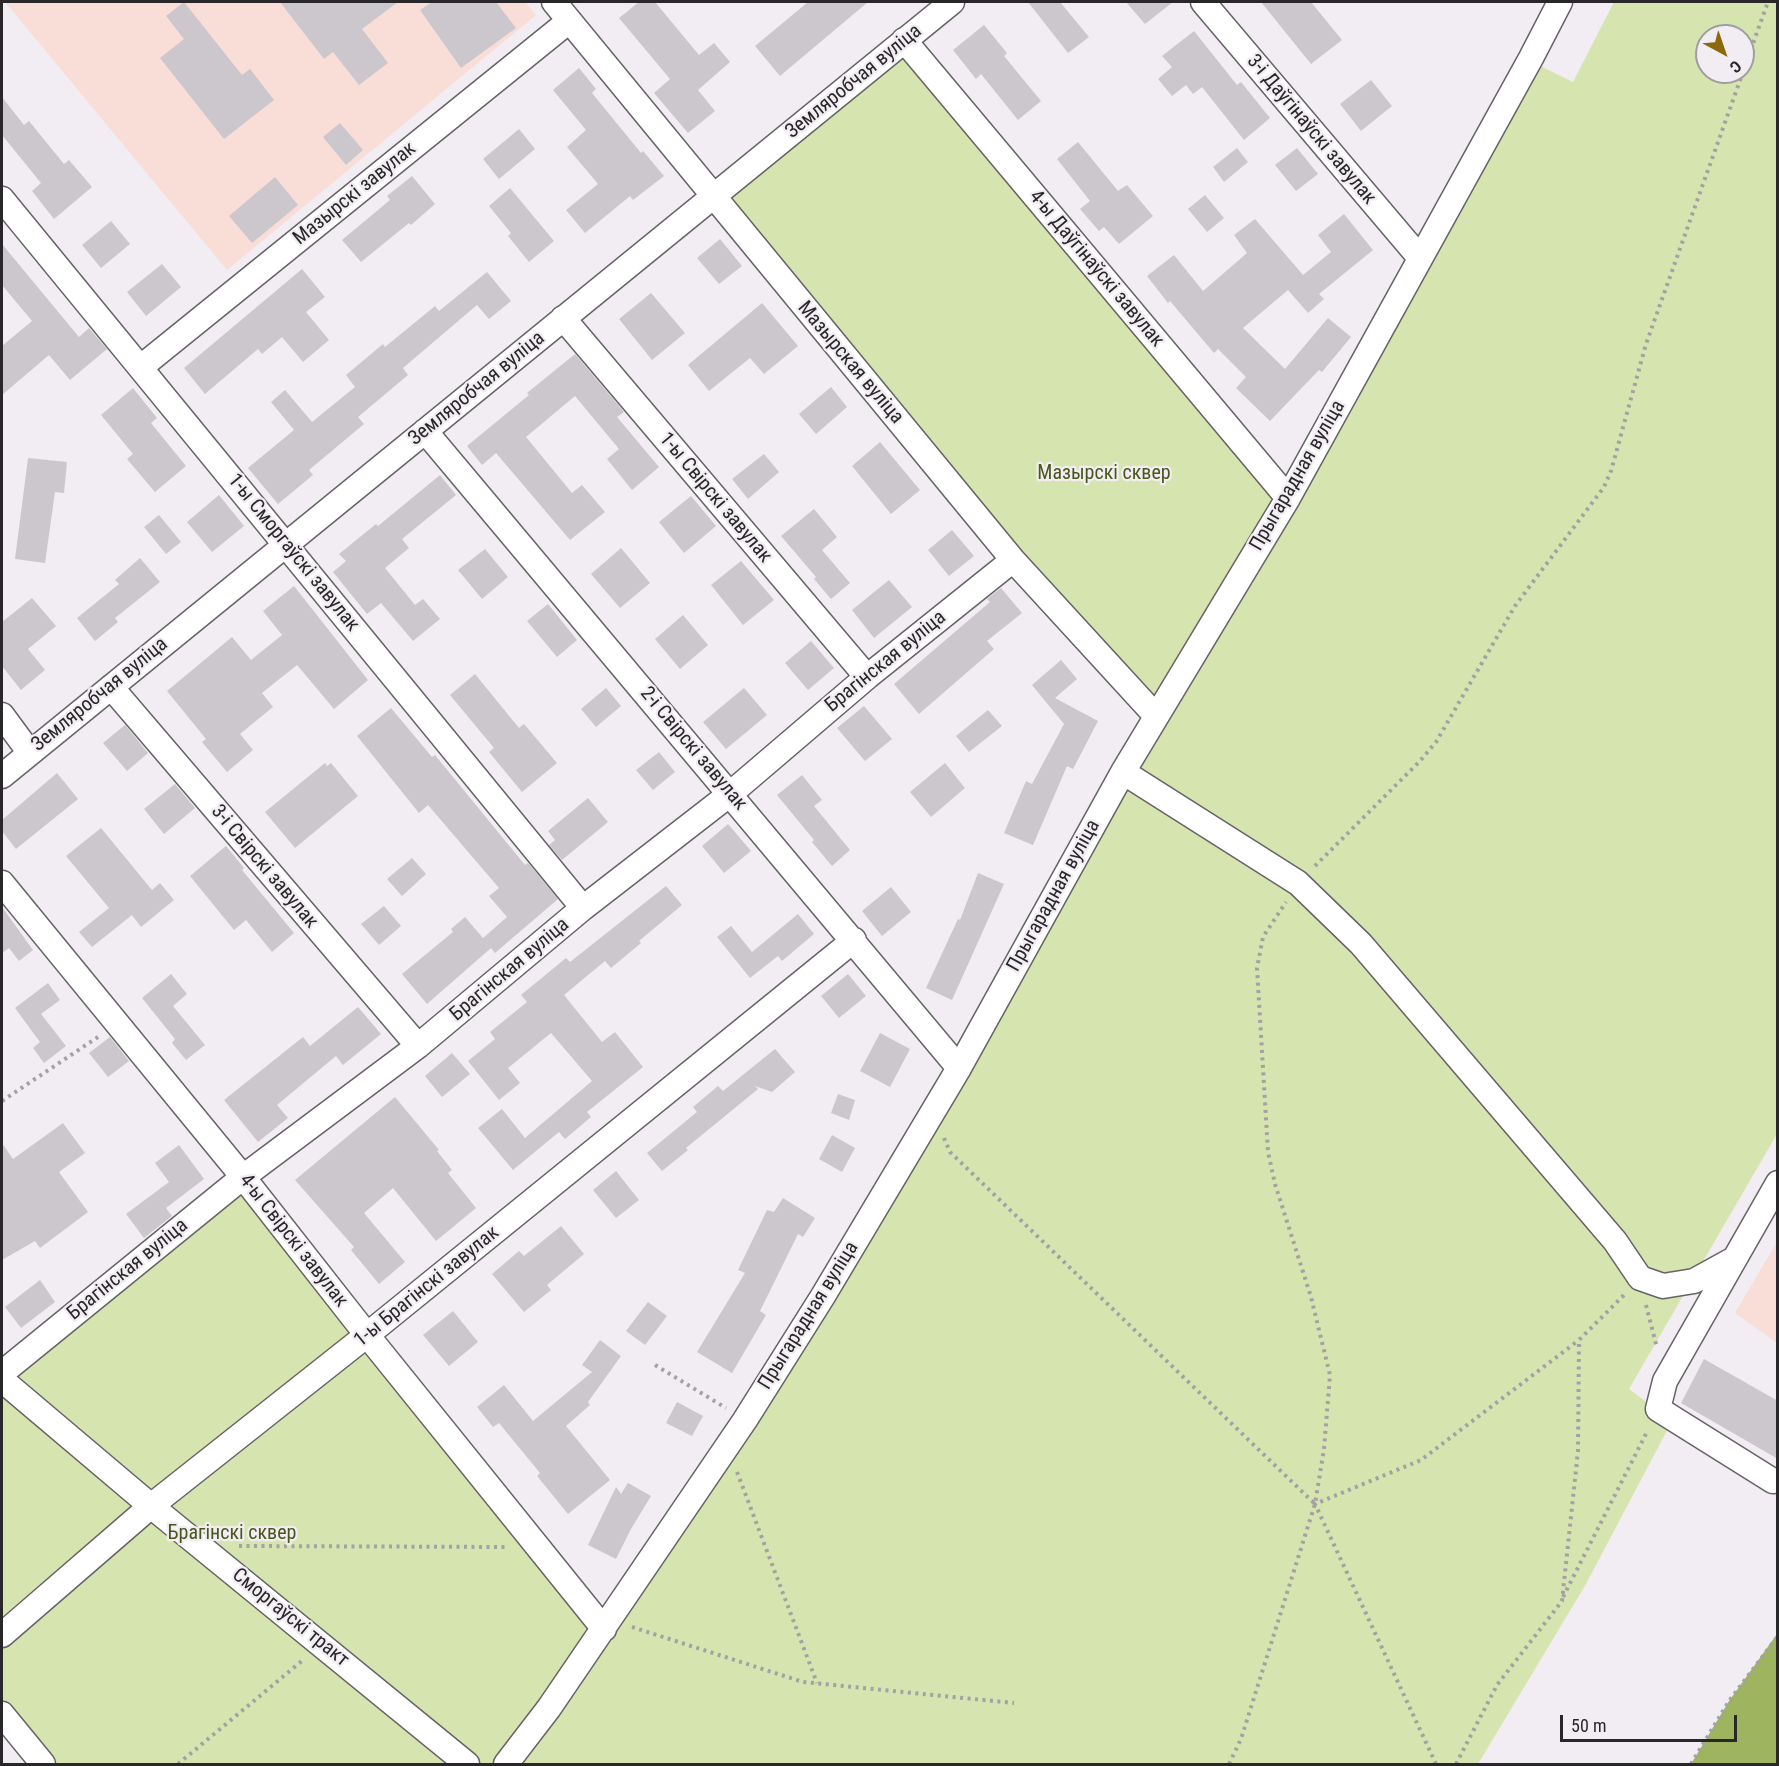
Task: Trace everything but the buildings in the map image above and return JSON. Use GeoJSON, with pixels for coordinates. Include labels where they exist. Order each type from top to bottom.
{"type":"FeatureCollection","features":[{"type":"Feature","properties":{"kind":"street","name":"Мазырская вуліца"},"geometry":{"type":"LineString","coordinates":[[554,2],[1013,560],[1156,716]]}},
{"type":"Feature","properties":{"kind":"street","name":"Земляробчая вуліца"},"geometry":{"type":"LineString","coordinates":[[2,776],[952,2]]}},
{"type":"Feature","properties":{"kind":"street","name":"3-і Даўгінаўскі завулак"},"geometry":{"type":"LineString","coordinates":[[1203,2],[1419,258]]}},
{"type":"Feature","properties":{"kind":"street","name":"Прыгарадная вуліца"},"geometry":{"type":"LineString","coordinates":[[506,1764],[549,1708],[745,1420],[933,1113],[1123,772],[1288,498],[1560,2]]}},
{"type":"Feature","properties":{"kind":"street","name":"Мазырскі завулак"},"geometry":{"type":"LineString","coordinates":[[141,367],[569,21]]}},
{"type":"Feature","properties":{"kind":"street","name":"4-ы Даўгінаўскі завулак"},"geometry":{"type":"LineString","coordinates":[[904,40],[1288,498]]}},
{"type":"Feature","properties":{"kind":"street","name":"1-ы Сморгаўскі завулак"},"geometry":{"type":"LineString","coordinates":[[2,199],[583,908]]}},
{"type":"Feature","properties":{"kind":"street","name":"1-ы Свірскі завулак"},"geometry":{"type":"LineString","coordinates":[[563,318],[867,677]]}},
{"type":"Feature","properties":{"kind":"street","name":"2-і Свірскі завулак"},"geometry":{"type":"LineString","coordinates":[[424,431],[854,940],[959,1068]]}},
{"type":"Feature","properties":{"kind":"street","name":"Брагінская вуліца"},"geometry":{"type":"LineString","coordinates":[[2,1373],[243,1178],[418,1046],[583,908],[730,794],[867,677],[1013,560]]}},
{"type":"Feature","properties":{"kind":"street","name":"3-і Свірскі завулак"},"geometry":{"type":"LineString","coordinates":[[111,687],[418,1046]]}},
{"type":"Feature","properties":{"kind":"street"},"geometry":{"type":"LineString","coordinates":[[2,715],[30,753]]}},
{"type":"Feature","properties":{"kind":"street"},"geometry":{"type":"LineString","coordinates":[[1123,772],[1298,883],[1369,952],[1616,1241],[1640,1278],[1663,1286],[1694,1281],[1734,1259]]}},
{"type":"Feature","properties":{"kind":"street","name":"4-ы Свірскі завулак"},"geometry":{"type":"LineString","coordinates":[[2,883],[243,1178],[538,1547],[607,1624]]}},
{"type":"Feature","properties":{"kind":"street","name":"1-ы Брагінскі завулак"},"geometry":{"type":"LineString","coordinates":[[2,1635],[151,1506],[367,1335],[854,940]]}},
{"type":"Feature","properties":{"kind":"street"},"geometry":{"type":"LineString","coordinates":[[1773,1481],[1658,1409],[1665,1381],[1778,1183]]}},
{"type":"Feature","properties":{"kind":"street","name":"Сморгаўскі тракт"},"geometry":{"type":"LineString","coordinates":[[2,1380],[151,1506],[467,1764]]}},
{"type":"Feature","properties":{"kind":"street"},"geometry":{"type":"LineString","coordinates":[[2,1714],[43,1764]]}},
{"type":"Feature","properties":{"kind":"path"},"geometry":{"type":"LineString","coordinates":[[1755,38],[1768,2]]}},
{"type":"Feature","properties":{"kind":"path"},"geometry":{"type":"LineString","coordinates":[[1229,1764],[1241,1739],[1315,1504],[1324,1449],[1330,1375],[1311,1297],[1275,1184],[1268,1152],[1257,968],[1263,937],[1298,883],[1420,761],[1436,742],[1515,606],[1604,487],[1611,471],[1646,344],[1739,84]]}},
{"type":"Feature","properties":{"kind":"path"},"geometry":{"type":"LineString","coordinates":[[2,1101],[100,1036]]}},
{"type":"Feature","properties":{"kind":"path"},"geometry":{"type":"LineString","coordinates":[[933,1113],[950,1152],[1315,1504],[1436,1764]]}},
{"type":"Feature","properties":{"kind":"path"},"geometry":{"type":"LineString","coordinates":[[1315,1504],[1421,1460],[1579,1340],[1640,1278]]}},
{"type":"Feature","properties":{"kind":"path"},"geometry":{"type":"LineString","coordinates":[[1640,1278],[1665,1381]]}},
{"type":"Feature","properties":{"kind":"path"},"geometry":{"type":"LineString","coordinates":[[1562,1601],[1578,1451],[1579,1340]]}},
{"type":"Feature","properties":{"kind":"path"},"geometry":{"type":"LineString","coordinates":[[654,1365],[745,1420]]}},
{"type":"Feature","properties":{"kind":"path"},"geometry":{"type":"LineString","coordinates":[[1456,1764],[1497,1685],[1562,1601],[1658,1409]]}},
{"type":"Feature","properties":{"kind":"path"},"geometry":{"type":"LineString","coordinates":[[727,1446],[817,1683]]}},
{"type":"Feature","properties":{"kind":"path"},"geometry":{"type":"LineString","coordinates":[[201,1546],[538,1547]]}},
{"type":"Feature","properties":{"kind":"path"},"geometry":{"type":"LineString","coordinates":[[607,1624],[803,1682],[1014,1703]]}},
{"type":"Feature","properties":{"kind":"path"},"geometry":{"type":"LineString","coordinates":[[1691,1764],[1729,1701],[1778,1636]]}},
{"type":"Feature","properties":{"kind":"path"},"geometry":{"type":"LineString","coordinates":[[178,1764],[321,1644]]}},
{"type":"Feature","properties":{"kind":"shaded area"},"geometry":{"type":"Polygon","coordinates":[[[5,2],[525,2],[536,15],[227,270],[5,2]]]}},
{"type":"Feature","properties":{"kind":"shaded area"},"geometry":{"type":"Polygon","coordinates":[[[1777,1242],[1777,1343],[1735,1313],[1777,1242]]]}},
{"type":"Feature","properties":{"kind":"green space","name":"Брагінскі сквер"},"geometry":{"type":"Polygon","coordinates":[[[1614,2],[1777,2],[1777,1134],[1629,1389],[1672,1421],[1586,1584],[1478,1764],[43,1764],[2,1714],[2,1373],[243,1177],[604,1629],[747,1421],[1532,62],[1573,82],[1614,2]]]}},
{"type":"Feature","properties":{"kind":"green space","name":"Мазырскі сквер"},"geometry":{"type":"Polygon","coordinates":[[[904,40],[1288,498],[1156,716],[713,197],[904,40]]]}},
{"type":"Feature","properties":{"kind":"green space"},"geometry":{"type":"Polygon","coordinates":[[[1777,1634],[1777,1764],[1691,1764],[1729,1701],[1777,1634]]]}}]}
